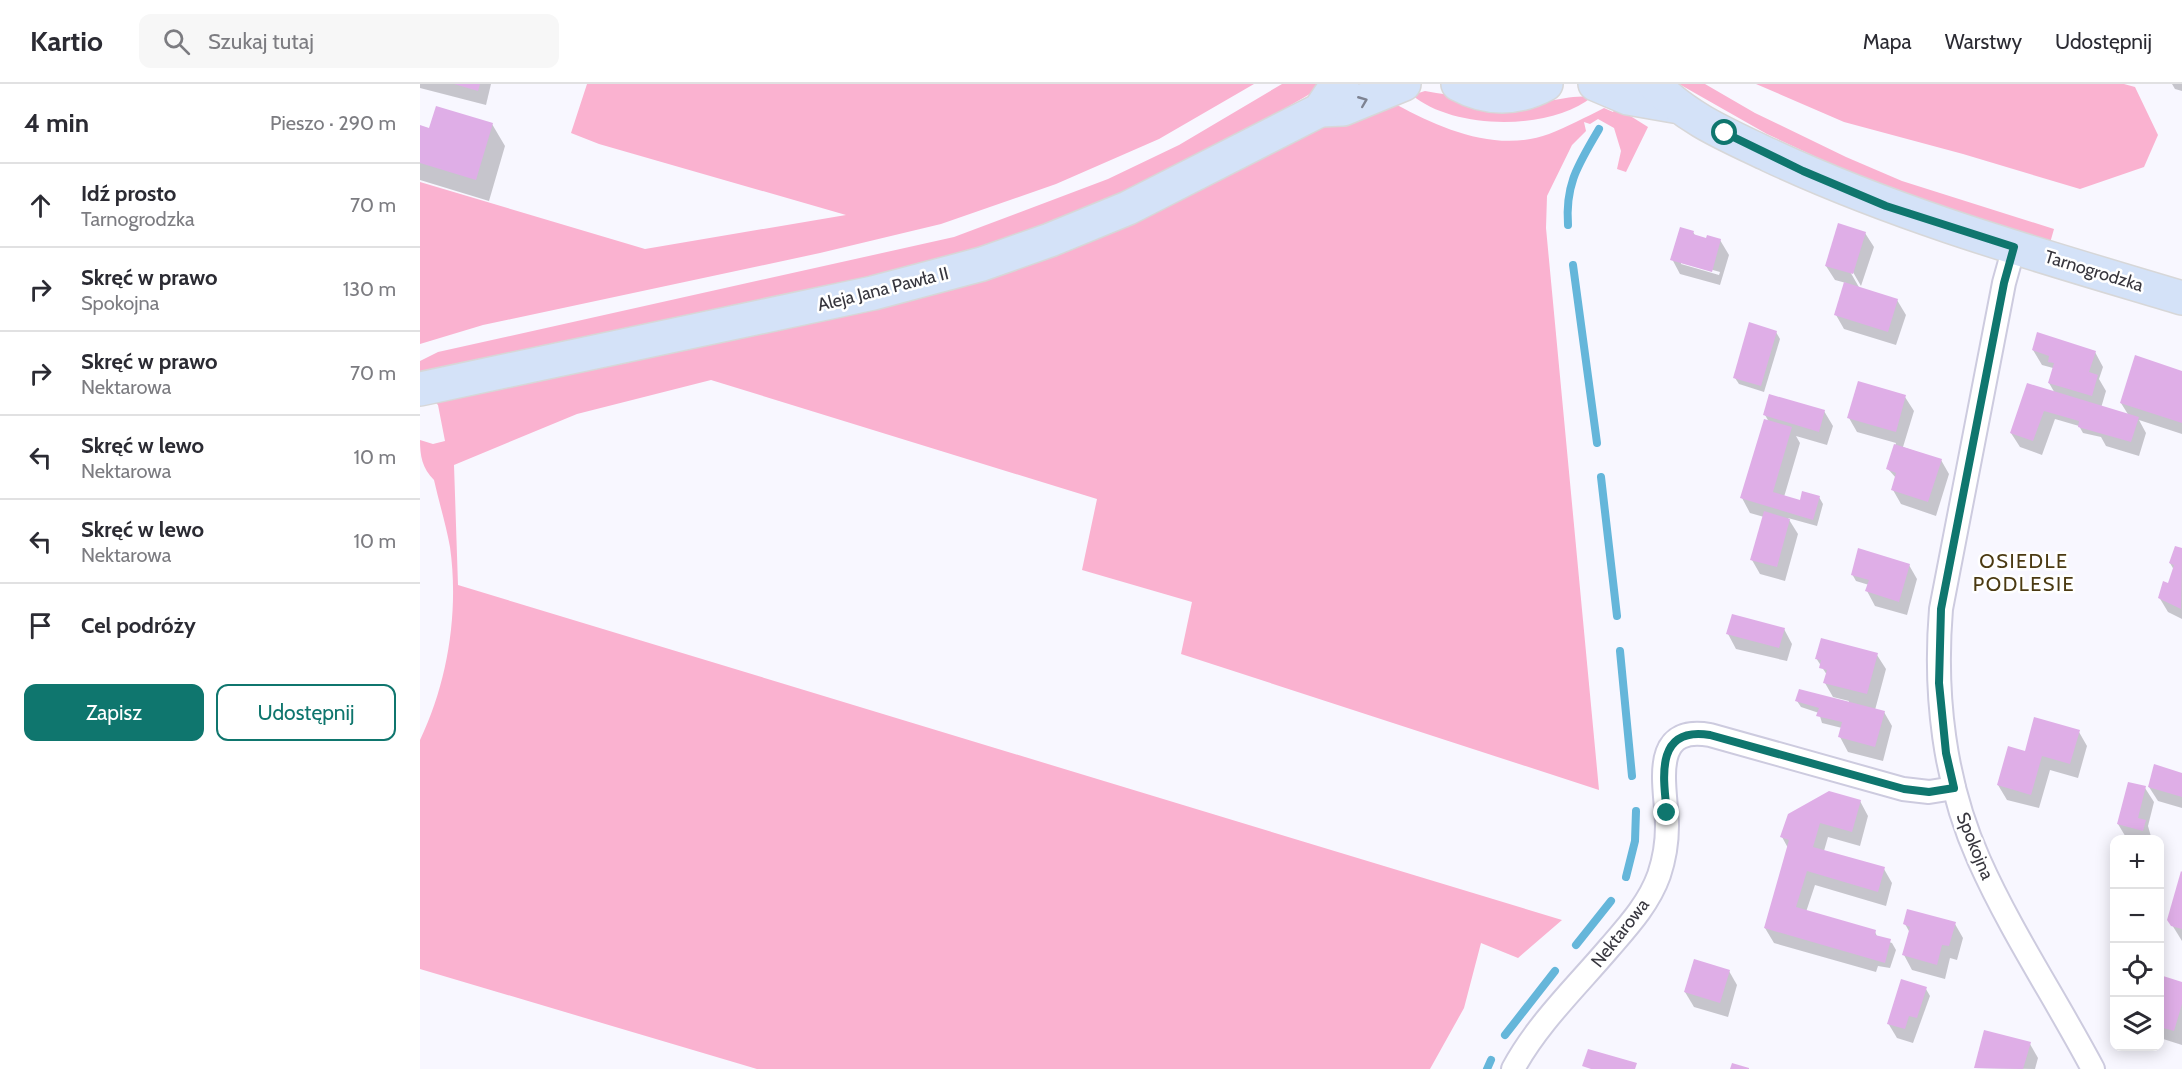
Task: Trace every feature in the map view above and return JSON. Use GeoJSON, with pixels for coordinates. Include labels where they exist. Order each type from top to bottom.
{"type":"FeatureCollection","features":[{"type":"Feature","properties":{"kind":"main road","name":"Aleja Jana Pawła II"},"geometry":{"type":"LineString","coordinates":[[1320,110],[1332,92],[1342,84]]}},
{"type":"Feature","properties":{"kind":"main road","name":"Aleja Jana Pawła II"},"geometry":{"type":"LineString","coordinates":[[420,389],[861,295],[982,264],[1050,240],[1128,208],[1320,110],[1343,109],[1404,84]]}},
{"type":"Feature","properties":{"kind":"main road"},"geometry":{"type":"LineString","coordinates":[[1458,84],[1487,95],[1507,96],[1527,93],[1546,84]]}},
{"type":"Feature","properties":{"kind":"main road","name":"Tarnogrodzka"},"geometry":{"type":"LineString","coordinates":[[1595,84],[1628,98],[1664,95],[1757,149],[1886,206],[2182,298]]}},
{"type":"Feature","properties":{"kind":"street","name":"Spokojna"},"geometry":{"type":"LineString","coordinates":[[2014,247],[2004,283],[1941,609],[1939,683],[1946,753],[1964,823],[1993,891],[2093,1069]]}},
{"type":"Feature","properties":{"kind":"street","name":"Nektarowa"},"geometry":{"type":"LineString","coordinates":[[1513,1069],[1535,1036],[1632,921],[1651,892],[1658,876],[1666,842],[1663,768],[1671,747],[1679,739],[1689,735],[1710,735],[1916,791],[1954,788]]}},
{"type":"Feature","properties":{"kind":"shaded area"},"geometry":{"type":"Polygon","coordinates":[[[587,84],[1254,84],[1159,139],[1056,184],[941,224],[820,253],[483,325],[420,344],[420,182],[645,249],[846,215],[599,144],[571,133],[587,84]]]}},
{"type":"Feature","properties":{"kind":"shaded area"},"geometry":{"type":"Polygon","coordinates":[[[1282,84],[1327,84],[1202,157],[1063,220],[930,264],[420,375],[420,361],[438,352],[954,237],[1108,179],[1179,145],[1282,84]]]}},
{"type":"Feature","properties":{"kind":"shaded area"},"geometry":{"type":"Polygon","coordinates":[[[1679,84],[1705,84],[1755,113],[1902,181],[2054,229],[2050,243],[1859,177],[1767,134],[1679,84]]]}},
{"type":"Feature","properties":{"kind":"shaded area"},"geometry":{"type":"Polygon","coordinates":[[[1756,84],[2124,84],[2135,87],[2158,135],[2144,167],[2080,189],[1844,122],[1756,84]]]}},
{"type":"Feature","properties":{"kind":"shaded area"},"geometry":{"type":"Polygon","coordinates":[[[1425,91],[1485,100],[1517,102],[1592,97],[1574,108],[1552,116],[1527,121],[1502,122],[1452,115],[1430,107],[1412,95],[1425,91]]]}},
{"type":"Feature","properties":{"kind":"shaded area"},"geometry":{"type":"Polygon","coordinates":[[[1397,105],[1451,130],[1490,140],[1510,141],[1549,134],[1604,108],[1613,112],[1616,107],[1648,127],[1626,172],[1617,169],[1621,151],[1614,128],[1598,119],[1590,124],[1584,122],[1586,131],[1572,145],[1547,196],[1546,228],[1599,790],[1181,654],[1192,602],[1082,570],[1097,499],[711,380],[577,414],[454,465],[458,585],[1562,920],[1518,958],[1481,943],[1464,1008],[1430,1069],[757,1069],[420,969],[420,740],[430,718],[444,670],[449,646],[453,596],[447,530],[434,480],[422,462],[420,451],[420,440],[433,444],[445,441],[438,405],[433,400],[780,329],[1328,124],[1397,105]]]}},
{"type":"Feature","properties":{"kind":"building"},"geometry":{"type":"Polygon","coordinates":[[[454,84],[480,84],[478,91],[454,84]]]}},
{"type":"Feature","properties":{"kind":"building"},"geometry":{"type":"Polygon","coordinates":[[[436,106],[493,123],[476,180],[420,163],[420,125],[429,128],[436,106]]]}},
{"type":"Feature","properties":{"kind":"building"},"geometry":{"type":"Polygon","coordinates":[[[1838,223],[1866,232],[1853,274],[1825,266],[1838,223]]]}},
{"type":"Feature","properties":{"kind":"building"},"geometry":{"type":"Polygon","coordinates":[[[1680,227],[1706,238],[1707,235],[1721,239],[1712,272],[1670,260],[1680,227]]]}},
{"type":"Feature","properties":{"kind":"building"},"geometry":{"type":"Polygon","coordinates":[[[1844,282],[1898,299],[1888,332],[1834,315],[1844,282]]]}},
{"type":"Feature","properties":{"kind":"building"},"geometry":{"type":"Polygon","coordinates":[[[1749,322],[1777,331],[1761,386],[1733,378],[1749,322]]]}},
{"type":"Feature","properties":{"kind":"building"},"geometry":{"type":"Polygon","coordinates":[[[2037,332],[2096,351],[2089,372],[2098,375],[2092,396],[2048,383],[2054,363],[2048,362],[2049,356],[2032,350],[2037,332]]]}},
{"type":"Feature","properties":{"kind":"building"},"geometry":{"type":"Polygon","coordinates":[[[2135,355],[2182,371],[2182,423],[2120,403],[2135,355]]]}},
{"type":"Feature","properties":{"kind":"building"},"geometry":{"type":"Polygon","coordinates":[[[1858,381],[1906,395],[1896,432],[1847,418],[1858,381]]]}},
{"type":"Feature","properties":{"kind":"building"},"geometry":{"type":"Polygon","coordinates":[[[2027,383],[2139,417],[2131,442],[2078,427],[2079,421],[2044,411],[2033,441],[2010,433],[2027,383]]]}},
{"type":"Feature","properties":{"kind":"building"},"geometry":{"type":"Polygon","coordinates":[[[1769,394],[1825,410],[1819,432],[1763,415],[1769,394]]]}},
{"type":"Feature","properties":{"kind":"building"},"geometry":{"type":"Polygon","coordinates":[[[1764,419],[1792,427],[1773,492],[1800,500],[1802,491],[1820,496],[1813,520],[1740,498],[1764,419]]]}},
{"type":"Feature","properties":{"kind":"building"},"geometry":{"type":"Polygon","coordinates":[[[1894,444],[1942,459],[1928,502],[1891,490],[1896,473],[1886,469],[1894,444]]]}},
{"type":"Feature","properties":{"kind":"building"},"geometry":{"type":"Polygon","coordinates":[[[1764,511],[1790,519],[1777,567],[1750,560],[1764,511]]]}},
{"type":"Feature","properties":{"kind":"building"},"geometry":{"type":"Polygon","coordinates":[[[2175,546],[2182,548],[2181,609],[2158,598],[2163,581],[2168,583],[2174,565],[2169,563],[2175,546]]]}},
{"type":"Feature","properties":{"kind":"building"},"geometry":{"type":"Polygon","coordinates":[[[1858,548],[1910,564],[1899,602],[1865,591],[1869,580],[1851,575],[1858,548]]]}},
{"type":"Feature","properties":{"kind":"building"},"geometry":{"type":"Polygon","coordinates":[[[1732,614],[1785,628],[1779,648],[1726,634],[1732,614]]]}},
{"type":"Feature","properties":{"kind":"building"},"geometry":{"type":"Polygon","coordinates":[[[1821,638],[1878,653],[1867,694],[1823,683],[1827,670],[1819,668],[1821,660],[1815,659],[1821,638]]]}},
{"type":"Feature","properties":{"kind":"building"},"geometry":{"type":"Polygon","coordinates":[[[1799,689],[1885,711],[1875,747],[1838,737],[1842,722],[1816,716],[1819,708],[1795,701],[1799,689]]]}},
{"type":"Feature","properties":{"kind":"building"},"geometry":{"type":"Polygon","coordinates":[[[2034,717],[2080,730],[2070,764],[2042,756],[2031,795],[1997,785],[2008,746],[2025,751],[2034,717]]]}},
{"type":"Feature","properties":{"kind":"building"},"geometry":{"type":"Polygon","coordinates":[[[2154,764],[2182,773],[2182,797],[2148,787],[2154,764]]]}},
{"type":"Feature","properties":{"kind":"building"},"geometry":{"type":"Polygon","coordinates":[[[2128,782],[2146,786],[2138,818],[2146,820],[2143,831],[2117,824],[2128,782]]]}},
{"type":"Feature","properties":{"kind":"building"},"geometry":{"type":"Polygon","coordinates":[[[1829,791],[1861,800],[1852,832],[1820,823],[1813,847],[1885,867],[1878,892],[1807,871],[1796,907],[1876,930],[1875,935],[1891,939],[1885,963],[1764,928],[1789,840],[1780,837],[1788,814],[1829,791]]]}},
{"type":"Feature","properties":{"kind":"building"},"geometry":{"type":"Polygon","coordinates":[[[2181,871],[2182,929],[2171,926],[2167,920],[2181,871]]]}},
{"type":"Feature","properties":{"kind":"building"},"geometry":{"type":"Polygon","coordinates":[[[1907,909],[1956,922],[1949,946],[1942,945],[1937,965],[1902,955],[1910,927],[1903,924],[1907,909]]]}},
{"type":"Feature","properties":{"kind":"building"},"geometry":{"type":"Polygon","coordinates":[[[1694,959],[1730,970],[1720,1003],[1684,992],[1694,959]]]}},
{"type":"Feature","properties":{"kind":"building"},"geometry":{"type":"Polygon","coordinates":[[[2164,976],[2182,982],[2182,1004],[2174,1031],[2164,1028],[2164,976]]]}},
{"type":"Feature","properties":{"kind":"building"},"geometry":{"type":"Polygon","coordinates":[[[1901,979],[1927,987],[1917,1018],[1909,1016],[1905,1029],[1887,1024],[1901,979]]]}},
{"type":"Feature","properties":{"kind":"building"},"geometry":{"type":"Polygon","coordinates":[[[1984,1030],[2031,1042],[2023,1069],[1974,1068],[1984,1030]]]}},
{"type":"Feature","properties":{"kind":"building"},"geometry":{"type":"Polygon","coordinates":[[[1588,1049],[1637,1063],[1635,1069],[1591,1069],[1582,1066],[1588,1049]]]}},
{"type":"Feature","properties":{"kind":"building"},"geometry":{"type":"Polygon","coordinates":[[[1732,1063],[1749,1068],[1749,1069],[1730,1069],[1732,1063]]]}},
{"type":"Feature","properties":{"kind":"waterway"},"geometry":{"type":"LineString","coordinates":[[1568,225],[1571,185],[1599,129]]}},
{"type":"Feature","properties":{"kind":"waterway"},"geometry":{"type":"LineString","coordinates":[[1573,265],[1597,443]]}},
{"type":"Feature","properties":{"kind":"waterway"},"geometry":{"type":"LineString","coordinates":[[1601,477],[1617,616]]}},
{"type":"Feature","properties":{"kind":"waterway"},"geometry":{"type":"LineString","coordinates":[[1620,651],[1632,776]]}},
{"type":"Feature","properties":{"kind":"waterway"},"geometry":{"type":"LineString","coordinates":[[1626,877],[1635,841],[1636,811]]}},
{"type":"Feature","properties":{"kind":"waterway"},"geometry":{"type":"LineString","coordinates":[[1576,945],[1611,901]]}},
{"type":"Feature","properties":{"kind":"waterway"},"geometry":{"type":"LineString","coordinates":[[1505,1035],[1555,971]]}},
{"type":"Feature","properties":{"kind":"waterway"},"geometry":{"type":"LineString","coordinates":[[1487,1069],[1491,1060]]}},
{"type":"Feature","properties":{"kind":"district","name":"OSIEDLE PODLESIE"},"geometry":{"type":"Point","coordinates":[2024,572]}},
{"type":"Feature","properties":{"kind":"route"},"geometry":{"type":"LineString","coordinates":[[1667,813],[1663,768],[1665,757],[1679,739],[1689,735],[1710,735],[1904,789],[1929,792],[1954,788],[1941,718],[1939,648],[1941,609],[2007,267],[2014,247],[1886,206],[1803,171],[1725,133]]}}]}
